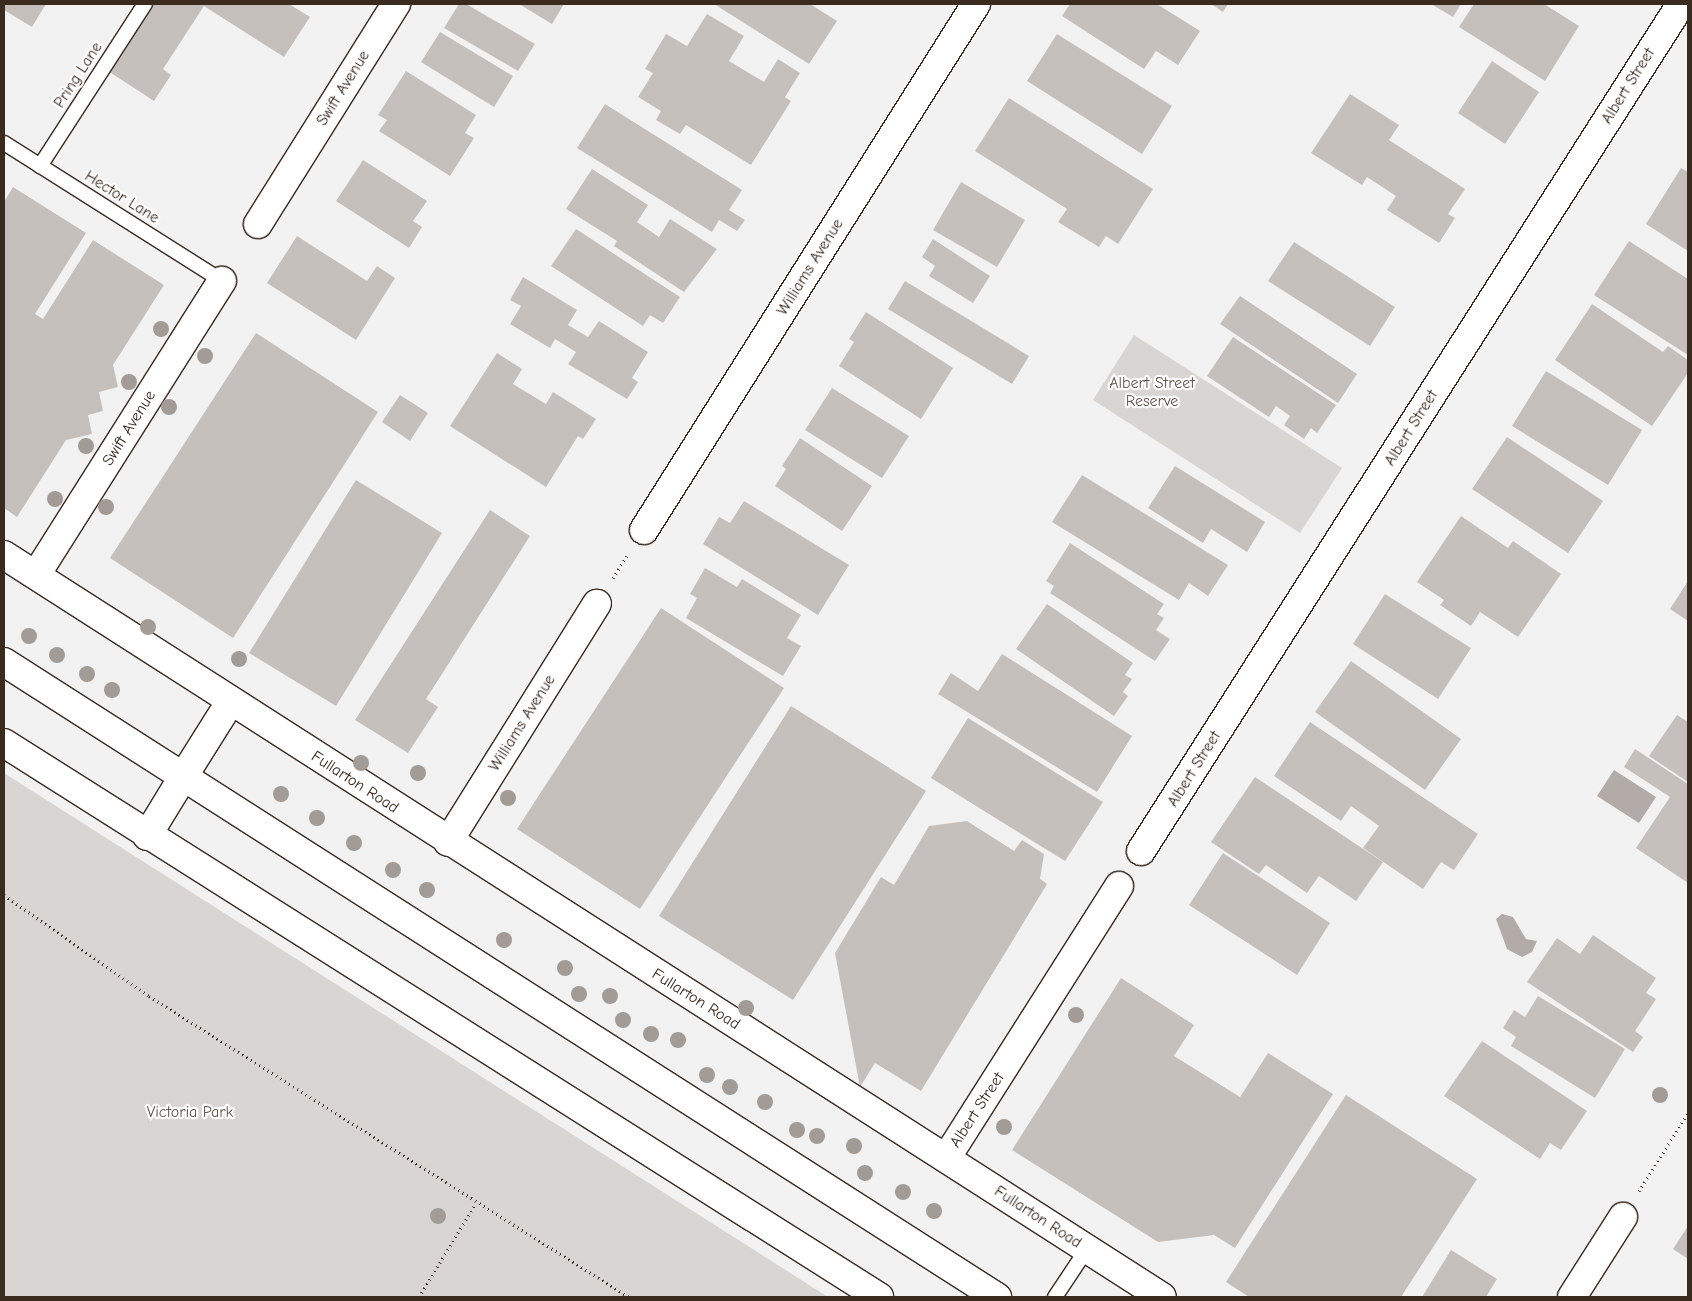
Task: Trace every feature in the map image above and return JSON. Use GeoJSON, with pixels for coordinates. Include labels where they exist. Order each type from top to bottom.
{"type":"FeatureCollection","features":[{"type":"Feature","properties":{"kind":"main road","name":"Swift Avenue"},"geometry":{"type":"LineString","coordinates":[[258,224],[396,4]]}},
{"type":"Feature","properties":{"kind":"main road","name":"Williams Avenue"},"geometry":{"type":"LineString","coordinates":[[644,530],[976,4]]}},
{"type":"Feature","properties":{"kind":"main road","name":"Albert Street"},"geometry":{"type":"LineString","coordinates":[[1141,851],[1681,4]]}},
{"type":"Feature","properties":{"kind":"main road","name":"Swift Avenue"},"geometry":{"type":"LineString","coordinates":[[36,575],[222,281]]}},
{"type":"Feature","properties":{"kind":"main road","name":"Fullarton Road"},"geometry":{"type":"LineString","coordinates":[[4,555],[448,842],[947,1157],[1162,1297]]}},
{"type":"Feature","properties":{"kind":"main road","name":"Williams Avenue"},"geometry":{"type":"LineString","coordinates":[[448,842],[597,604]]}},
{"type":"Feature","properties":{"kind":"main road"},"geometry":{"type":"LineString","coordinates":[[4,662],[997,1297]]}},
{"type":"Feature","properties":{"kind":"main road"},"geometry":{"type":"LineString","coordinates":[[147,836],[230,702]]}},
{"type":"Feature","properties":{"kind":"main road"},"geometry":{"type":"LineString","coordinates":[[4,743],[147,836],[879,1297]]}},
{"type":"Feature","properties":{"kind":"main road","name":"Albert Street"},"geometry":{"type":"LineString","coordinates":[[947,1157],[1119,886]]}},
{"type":"Feature","properties":{"kind":"main road"},"geometry":{"type":"LineString","coordinates":[[1572,1297],[1623,1217]]}},
{"type":"Feature","properties":{"kind":"lane","name":"Pring Lane"},"geometry":{"type":"LineString","coordinates":[[40,166],[145,4]]}},
{"type":"Feature","properties":{"kind":"lane","name":"Hector Lane"},"geometry":{"type":"LineString","coordinates":[[4,143],[222,281]]}},
{"type":"Feature","properties":{"kind":"lane"},"geometry":{"type":"LineString","coordinates":[[1055,1297],[1087,1249]]}},
{"type":"Feature","properties":{"kind":"path"},"geometry":{"type":"LineString","coordinates":[[597,604],[644,530]]}},
{"type":"Feature","properties":{"kind":"path"},"geometry":{"type":"LineString","coordinates":[[4,895],[148,996],[240,1051],[629,1297]]}},
{"type":"Feature","properties":{"kind":"path"},"geometry":{"type":"LineString","coordinates":[[1623,1217],[1688,1113]]}},
{"type":"Feature","properties":{"kind":"path"},"geometry":{"type":"LineString","coordinates":[[419,1297],[476,1202]]}},
{"type":"Feature","properties":{"kind":"green space","name":"Albert Street Reserve"},"geometry":{"type":"Polygon","coordinates":[[[1134,335],[1342,468],[1300,533],[1093,400],[1134,335]]]}},
{"type":"Feature","properties":{"kind":"green space","name":"Victoria Park"},"geometry":{"type":"Polygon","coordinates":[[[4,773],[828,1297],[4,1297],[4,773]]]}},
{"type":"Feature","properties":{"kind":"shaded area"},"geometry":{"type":"Polygon","coordinates":[[[1614,770],[1656,797],[1639,823],[1597,796],[1614,770]]]}},
{"type":"Feature","properties":{"kind":"shaded area"},"geometry":{"type":"Polygon","coordinates":[[[1502,914],[1513,917],[1526,939],[1537,941],[1532,952],[1522,957],[1507,949],[1496,919],[1502,914]]]}},
{"type":"Feature","properties":{"kind":"building"},"geometry":{"type":"Polygon","coordinates":[[[4,4],[46,4],[32,27],[4,10],[4,4]]]}},
{"type":"Feature","properties":{"kind":"building"},"geometry":{"type":"Polygon","coordinates":[[[152,4],[289,4],[310,17],[284,57],[204,6],[163,69],[171,75],[154,101],[108,71],[152,4]]]}},
{"type":"Feature","properties":{"kind":"building"},"geometry":{"type":"Polygon","coordinates":[[[459,4],[466,4],[535,44],[518,71],[444,28],[459,4]]]}},
{"type":"Feature","properties":{"kind":"building"},"geometry":{"type":"Polygon","coordinates":[[[519,4],[564,4],[552,24],[519,4]]]}},
{"type":"Feature","properties":{"kind":"building"},"geometry":{"type":"Polygon","coordinates":[[[714,4],[810,4],[837,21],[809,64],[714,4]]]}},
{"type":"Feature","properties":{"kind":"building"},"geometry":{"type":"Polygon","coordinates":[[[1070,4],[1157,4],[1200,31],[1178,65],[1156,51],[1144,69],[1062,16],[1070,4]]]}},
{"type":"Feature","properties":{"kind":"building"},"geometry":{"type":"Polygon","coordinates":[[[1211,4],[1228,4],[1223,12],[1211,4]]]}},
{"type":"Feature","properties":{"kind":"building"},"geometry":{"type":"Polygon","coordinates":[[[1431,4],[1461,4],[1453,17],[1431,4]]]}},
{"type":"Feature","properties":{"kind":"building"},"geometry":{"type":"Polygon","coordinates":[[[1474,4],[1544,4],[1579,26],[1545,81],[1459,27],[1474,4]]]}},
{"type":"Feature","properties":{"kind":"building"},"geometry":{"type":"Polygon","coordinates":[[[707,14],[744,36],[729,61],[764,82],[778,59],[800,73],[785,97],[791,101],[751,165],[686,125],[680,134],[656,120],[661,111],[638,97],[653,73],[645,69],[666,34],[687,46],[707,14]]]}},
{"type":"Feature","properties":{"kind":"building"},"geometry":{"type":"Polygon","coordinates":[[[440,32],[513,76],[494,107],[421,62],[440,32]]]}},
{"type":"Feature","properties":{"kind":"building"},"geometry":{"type":"Polygon","coordinates":[[[1057,34],[1172,106],[1142,154],[1027,81],[1057,34]]]}},
{"type":"Feature","properties":{"kind":"building"},"geometry":{"type":"Polygon","coordinates":[[[1492,61],[1539,92],[1505,144],[1458,113],[1492,61]]]}},
{"type":"Feature","properties":{"kind":"building"},"geometry":{"type":"Polygon","coordinates":[[[406,71],[476,115],[465,133],[474,138],[450,176],[379,131],[387,120],[378,115],[406,71]]]}},
{"type":"Feature","properties":{"kind":"building"},"geometry":{"type":"Polygon","coordinates":[[[1350,94],[1399,125],[1389,140],[1465,189],[1448,214],[1455,218],[1439,243],[1387,210],[1396,196],[1367,177],[1362,185],[1311,153],[1350,94]]]}},
{"type":"Feature","properties":{"kind":"building"},"geometry":{"type":"Polygon","coordinates":[[[1009,98],[1153,189],[1118,244],[1106,236],[1099,247],[1058,222],[1067,209],[975,151],[1009,98]]]}},
{"type":"Feature","properties":{"kind":"building"},"geometry":{"type":"Polygon","coordinates":[[[605,104],[742,190],[729,210],[745,220],[737,231],[719,220],[712,232],[577,148],[605,104]]]}},
{"type":"Feature","properties":{"kind":"building"},"geometry":{"type":"Polygon","coordinates":[[[363,160],[427,201],[413,221],[422,227],[409,248],[336,201],[363,160]]]}},
{"type":"Feature","properties":{"kind":"building"},"geometry":{"type":"Polygon","coordinates":[[[1681,168],[1688,172],[1688,251],[1646,224],[1681,168]]]}},
{"type":"Feature","properties":{"kind":"building"},"geometry":{"type":"Polygon","coordinates":[[[592,169],[648,205],[637,222],[659,237],[670,219],[717,249],[684,292],[614,246],[617,241],[566,209],[592,169]]]}},
{"type":"Feature","properties":{"kind":"building"},"geometry":{"type":"Polygon","coordinates":[[[961,182],[1025,220],[997,267],[933,230],[961,182]]]}},
{"type":"Feature","properties":{"kind":"building"},"geometry":{"type":"Polygon","coordinates":[[[13,187],[86,233],[35,314],[43,319],[93,240],[164,285],[113,365],[118,387],[99,392],[103,411],[88,415],[92,434],[66,440],[17,517],[4,508],[4,202],[13,187]]]}},
{"type":"Feature","properties":{"kind":"building"},"geometry":{"type":"Polygon","coordinates":[[[576,229],[680,297],[663,323],[650,315],[643,326],[551,266],[576,229]]]}},
{"type":"Feature","properties":{"kind":"building"},"geometry":{"type":"Polygon","coordinates":[[[297,236],[367,281],[377,266],[395,278],[356,340],[267,283],[297,236]]]}},
{"type":"Feature","properties":{"kind":"building"},"geometry":{"type":"Polygon","coordinates":[[[933,239],[990,276],[973,303],[929,276],[935,266],[922,257],[933,239]]]}},
{"type":"Feature","properties":{"kind":"building"},"geometry":{"type":"Polygon","coordinates":[[[1629,241],[1688,279],[1688,355],[1594,295],[1629,241]]]}},
{"type":"Feature","properties":{"kind":"building"},"geometry":{"type":"Polygon","coordinates":[[[1294,242],[1395,307],[1370,346],[1268,281],[1294,242]]]}},
{"type":"Feature","properties":{"kind":"building"},"geometry":{"type":"Polygon","coordinates":[[[523,277],[577,310],[568,325],[588,337],[599,321],[648,352],[632,378],[638,382],[627,399],[568,364],[576,352],[555,339],[550,348],[510,324],[521,306],[510,300],[523,277]]]}},
{"type":"Feature","properties":{"kind":"building"},"geometry":{"type":"Polygon","coordinates":[[[905,281],[1029,356],[1012,384],[888,309],[905,281]]]}},
{"type":"Feature","properties":{"kind":"building"},"geometry":{"type":"Polygon","coordinates":[[[1240,296],[1357,374],[1338,403],[1220,324],[1240,296]]]}},
{"type":"Feature","properties":{"kind":"building"},"geometry":{"type":"Polygon","coordinates":[[[1592,304],[1663,352],[1668,346],[1688,360],[1688,373],[1652,426],[1555,360],[1592,304]]]}},
{"type":"Feature","properties":{"kind":"building"},"geometry":{"type":"Polygon","coordinates":[[[866,312],[953,368],[921,419],[839,366],[854,342],[849,339],[866,312]]]}},
{"type":"Feature","properties":{"kind":"building"},"geometry":{"type":"Polygon","coordinates":[[[256,333],[378,412],[233,638],[110,558],[256,333]]]}},
{"type":"Feature","properties":{"kind":"building"},"geometry":{"type":"Polygon","coordinates":[[[1233,337],[1336,405],[1317,433],[1311,428],[1304,439],[1284,425],[1290,416],[1276,406],[1269,417],[1207,376],[1233,337]]]}},
{"type":"Feature","properties":{"kind":"building"},"geometry":{"type":"Polygon","coordinates":[[[497,353],[522,369],[513,384],[546,404],[553,392],[596,419],[583,439],[578,436],[546,487],[450,426],[497,353]]]}},
{"type":"Feature","properties":{"kind":"building"},"geometry":{"type":"Polygon","coordinates":[[[1546,371],[1642,430],[1608,485],[1512,426],[1546,371]]]}},
{"type":"Feature","properties":{"kind":"building"},"geometry":{"type":"Polygon","coordinates":[[[832,388],[909,436],[882,478],[805,430],[832,388]]]}},
{"type":"Feature","properties":{"kind":"building"},"geometry":{"type":"Polygon","coordinates":[[[400,395],[428,413],[410,441],[382,422],[400,395]]]}},
{"type":"Feature","properties":{"kind":"building"},"geometry":{"type":"Polygon","coordinates":[[[1507,437],[1603,501],[1568,553],[1472,489],[1507,437]]]}},
{"type":"Feature","properties":{"kind":"building"},"geometry":{"type":"Polygon","coordinates":[[[800,438],[872,486],[842,531],[775,486],[786,469],[782,466],[800,438]]]}},
{"type":"Feature","properties":{"kind":"building"},"geometry":{"type":"Polygon","coordinates":[[[1175,466],[1265,522],[1247,552],[1211,529],[1203,543],[1148,508],[1175,466]]]}},
{"type":"Feature","properties":{"kind":"building"},"geometry":{"type":"Polygon","coordinates":[[[1082,475],[1228,565],[1208,596],[1189,583],[1179,600],[1052,522],[1082,475]]]}},
{"type":"Feature","properties":{"kind":"building"},"geometry":{"type":"Polygon","coordinates":[[[356,480],[442,533],[336,706],[249,653],[356,480]]]}},
{"type":"Feature","properties":{"kind":"building"},"geometry":{"type":"Polygon","coordinates":[[[744,501],[849,565],[818,615],[703,544],[719,517],[730,523],[744,501]]]}},
{"type":"Feature","properties":{"kind":"building"},"geometry":{"type":"Polygon","coordinates":[[[490,510],[530,536],[426,699],[438,707],[408,753],[355,720],[490,510]]]}},
{"type":"Feature","properties":{"kind":"building"},"geometry":{"type":"Polygon","coordinates":[[[1461,516],[1508,548],[1513,541],[1561,574],[1518,637],[1480,612],[1471,626],[1440,605],[1444,600],[1417,582],[1461,516]]]}},
{"type":"Feature","properties":{"kind":"building"},"geometry":{"type":"Polygon","coordinates":[[[1070,543],[1164,604],[1157,614],[1164,618],[1156,630],[1170,639],[1155,661],[1050,593],[1054,586],[1046,581],[1070,543]]]}},
{"type":"Feature","properties":{"kind":"building"},"geometry":{"type":"Polygon","coordinates":[[[705,568],[737,587],[742,579],[801,615],[787,638],[801,646],[783,676],[686,618],[697,598],[690,594],[705,568]]]}},
{"type":"Feature","properties":{"kind":"building"},"geometry":{"type":"Polygon","coordinates":[[[1688,581],[1688,621],[1670,609],[1688,581]]]}},
{"type":"Feature","properties":{"kind":"building"},"geometry":{"type":"Polygon","coordinates":[[[1385,594],[1471,648],[1438,699],[1353,644],[1385,594]]]}},
{"type":"Feature","properties":{"kind":"building"},"geometry":{"type":"Polygon","coordinates":[[[1047,604],[1133,663],[1125,675],[1132,679],[1123,692],[1128,696],[1114,716],[1016,649],[1047,604]]]}},
{"type":"Feature","properties":{"kind":"building"},"geometry":{"type":"Polygon","coordinates":[[[661,608],[784,688],[640,909],[517,829],[661,608]]]}},
{"type":"Feature","properties":{"kind":"building"},"geometry":{"type":"Polygon","coordinates":[[[1002,654],[1132,736],[1097,792],[938,694],[951,673],[978,691],[1002,654]]]}},
{"type":"Feature","properties":{"kind":"building"},"geometry":{"type":"Polygon","coordinates":[[[1351,661],[1461,739],[1425,790],[1315,712],[1351,661]]]}},
{"type":"Feature","properties":{"kind":"building"},"geometry":{"type":"Polygon","coordinates":[[[791,706],[926,791],[793,1000],[659,916],[791,706]]]}},
{"type":"Feature","properties":{"kind":"building"},"geometry":{"type":"Polygon","coordinates":[[[1677,715],[1688,722],[1688,782],[1649,756],[1677,715]]]}},
{"type":"Feature","properties":{"kind":"building"},"geometry":{"type":"Polygon","coordinates":[[[968,718],[1103,802],[1065,861],[931,778],[968,718]]]}},
{"type":"Feature","properties":{"kind":"building"},"geometry":{"type":"Polygon","coordinates":[[[1310,722],[1478,834],[1454,870],[1441,862],[1423,889],[1363,848],[1379,826],[1351,806],[1341,821],[1274,776],[1310,722]]]}},
{"type":"Feature","properties":{"kind":"building"},"geometry":{"type":"Polygon","coordinates":[[[1635,749],[1688,784],[1688,883],[1636,848],[1670,797],[1624,767],[1635,749]]]}},
{"type":"Feature","properties":{"kind":"building"},"geometry":{"type":"Polygon","coordinates":[[[1255,777],[1383,862],[1356,901],[1319,876],[1307,893],[1266,865],[1259,874],[1211,842],[1255,777]]]}},
{"type":"Feature","properties":{"kind":"building"},"geometry":{"type":"Polygon","coordinates":[[[967,821],[1014,851],[1022,840],[1044,854],[1040,879],[1047,884],[921,1091],[875,1063],[860,1087],[835,953],[881,877],[894,885],[929,826],[967,821]]]}},
{"type":"Feature","properties":{"kind":"building"},"geometry":{"type":"Polygon","coordinates":[[[1223,853],[1330,923],[1297,975],[1189,905],[1223,853]]]}},
{"type":"Feature","properties":{"kind":"building"},"geometry":{"type":"Polygon","coordinates":[[[1593,935],[1656,978],[1646,993],[1656,999],[1635,1031],[1643,1037],[1633,1052],[1527,982],[1557,938],[1580,954],[1593,935]]]}},
{"type":"Feature","properties":{"kind":"building"},"geometry":{"type":"Polygon","coordinates":[[[1121,978],[1194,1025],[1174,1056],[1240,1097],[1268,1053],[1333,1094],[1235,1248],[1214,1235],[1158,1242],[1012,1150],[1121,978]]]}},
{"type":"Feature","properties":{"kind":"building"},"geometry":{"type":"Polygon","coordinates":[[[1538,996],[1625,1049],[1595,1098],[1511,1046],[1516,1037],[1503,1028],[1514,1010],[1525,1017],[1538,996]]]}},
{"type":"Feature","properties":{"kind":"building"},"geometry":{"type":"Polygon","coordinates":[[[1482,1041],[1587,1111],[1561,1150],[1550,1143],[1540,1159],[1444,1096],[1482,1041]]]}},
{"type":"Feature","properties":{"kind":"building"},"geometry":{"type":"Polygon","coordinates":[[[1346,1095],[1477,1179],[1401,1297],[1249,1297],[1226,1282],[1346,1095]]]}},
{"type":"Feature","properties":{"kind":"building"},"geometry":{"type":"Polygon","coordinates":[[[1688,1226],[1688,1259],[1673,1249],[1688,1226]]]}},
{"type":"Feature","properties":{"kind":"building"},"geometry":{"type":"Polygon","coordinates":[[[1451,1250],[1497,1279],[1486,1297],[1422,1297],[1451,1250]]]}}]}
